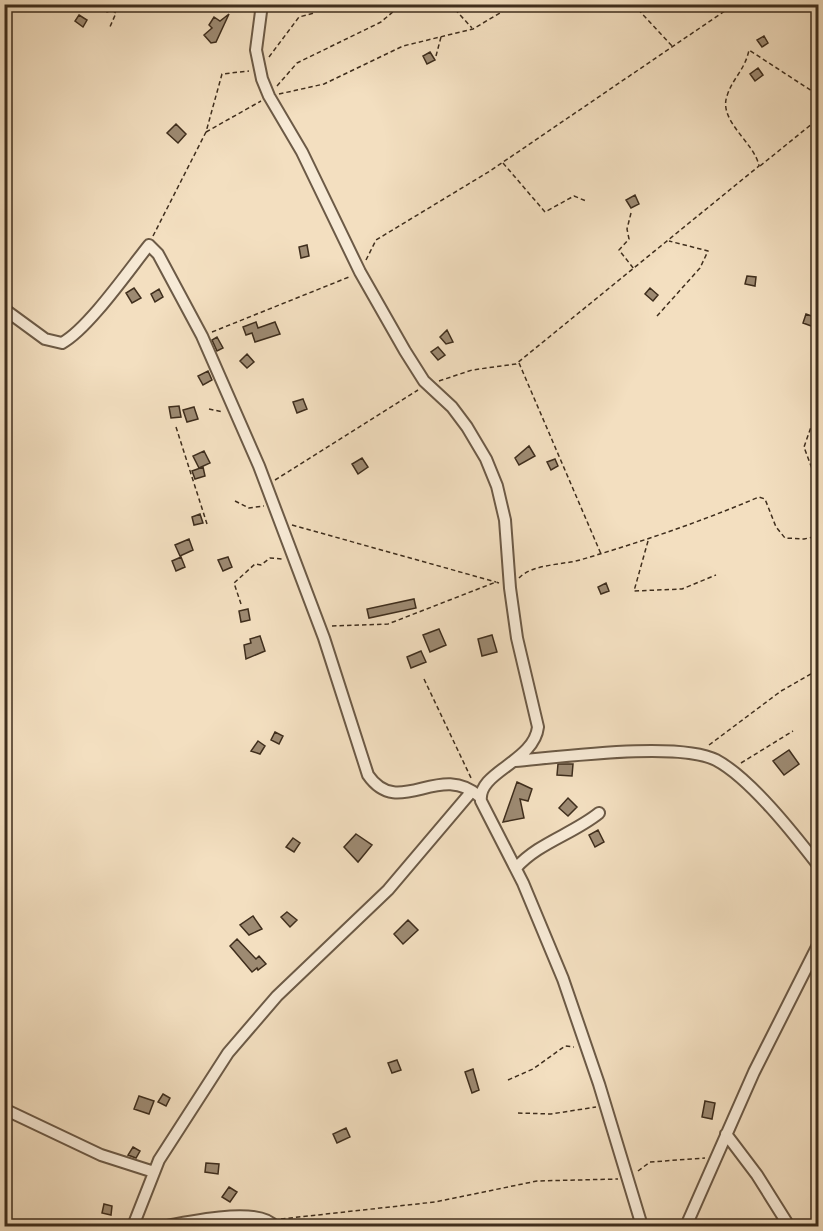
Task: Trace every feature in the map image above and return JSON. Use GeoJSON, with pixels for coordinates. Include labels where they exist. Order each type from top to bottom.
{"type":"FeatureCollection","features":[{"type":"Feature","properties":{"kind":"street"},"geometry":{"type":"LineString","coordinates":[[133,1227],[154,1172],[198,1096],[228,1053],[277,996],[388,890],[476,794],[532,745],[538,727],[520,652],[510,588],[504,520],[492,472],[479,445],[461,418],[427,384],[411,363],[360,272],[302,152],[269,96],[260,73],[256,50],[262,4]]}},
{"type":"Feature","properties":{"kind":"street"},"geometry":{"type":"LineString","coordinates":[[4,309],[52,343],[62,343],[74,335],[110,296],[149,245],[158,254],[202,336],[236,410],[320,626],[361,758],[372,781],[384,790],[400,793],[447,783],[462,784],[476,794],[516,868],[563,979],[606,1106],[642,1227]]}},
{"type":"Feature","properties":{"kind":"street"},"geometry":{"type":"LineString","coordinates":[[515,761],[654,752],[699,753],[730,769],[768,806],[819,865]]}},
{"type":"Feature","properties":{"kind":"street"},"geometry":{"type":"LineString","coordinates":[[516,868],[540,848],[583,825],[599,813]]}},
{"type":"Feature","properties":{"kind":"street"},"geometry":{"type":"LineString","coordinates":[[686,1227],[726,1134],[819,945]]}},
{"type":"Feature","properties":{"kind":"street"},"geometry":{"type":"LineString","coordinates":[[4,1109],[101,1155],[154,1172]]}},
{"type":"Feature","properties":{"kind":"street"},"geometry":{"type":"LineString","coordinates":[[726,1134],[757,1175],[789,1227]]}},
{"type":"Feature","properties":{"kind":"street"},"geometry":{"type":"LineString","coordinates":[[166,1227],[237,1217],[271,1223]]}},
{"type":"Feature","properties":{"kind":"path"},"geometry":{"type":"LineString","coordinates":[[102,4],[107,12],[112,9],[116,13],[109,29]]}},
{"type":"Feature","properties":{"kind":"path"},"geometry":{"type":"LineString","coordinates":[[149,245],[206,132],[222,74],[246,70],[260,73],[271,52],[281,43],[299,17],[314,13],[325,4]]}},
{"type":"Feature","properties":{"kind":"path"},"geometry":{"type":"LineString","coordinates":[[269,96],[297,63],[381,22],[402,4]]}},
{"type":"Feature","properties":{"kind":"path"},"geometry":{"type":"LineString","coordinates":[[450,4],[472,29]]}},
{"type":"Feature","properties":{"kind":"path"},"geometry":{"type":"LineString","coordinates":[[206,132],[269,96],[324,84],[404,46],[472,29],[515,4]]}},
{"type":"Feature","properties":{"kind":"path"},"geometry":{"type":"LineString","coordinates":[[633,4],[673,47]]}},
{"type":"Feature","properties":{"kind":"path"},"geometry":{"type":"LineString","coordinates":[[202,336],[360,272],[376,240],[502,162],[735,4]]}},
{"type":"Feature","properties":{"kind":"path"},"geometry":{"type":"LineString","coordinates":[[436,56],[441,36]]}},
{"type":"Feature","properties":{"kind":"path"},"geometry":{"type":"LineString","coordinates":[[759,166],[757,154],[735,126],[726,109],[726,96],[746,64],[749,50],[819,95]]}},
{"type":"Feature","properties":{"kind":"path"},"geometry":{"type":"LineString","coordinates":[[266,485],[427,384],[472,370],[518,362],[819,119]]}},
{"type":"Feature","properties":{"kind":"path"},"geometry":{"type":"LineString","coordinates":[[502,162],[545,212],[574,196],[586,201]]}},
{"type":"Feature","properties":{"kind":"path"},"geometry":{"type":"LineString","coordinates":[[631,213],[627,230],[629,239],[619,250],[634,269]]}},
{"type":"Feature","properties":{"kind":"path"},"geometry":{"type":"LineString","coordinates":[[657,315],[700,268],[708,251],[668,241]]}},
{"type":"Feature","properties":{"kind":"path"},"geometry":{"type":"LineString","coordinates":[[518,362],[601,554]]}},
{"type":"Feature","properties":{"kind":"path"},"geometry":{"type":"LineString","coordinates":[[819,407],[804,447],[819,484]]}},
{"type":"Feature","properties":{"kind":"path"},"geometry":{"type":"LineString","coordinates":[[209,409],[217,412],[236,410]]}},
{"type":"Feature","properties":{"kind":"path"},"geometry":{"type":"LineString","coordinates":[[176,427],[207,524]]}},
{"type":"Feature","properties":{"kind":"path"},"geometry":{"type":"LineString","coordinates":[[280,522],[496,582],[510,588],[525,572],[648,541],[759,497],[765,499],[776,527],[785,538],[804,539],[819,536]]}},
{"type":"Feature","properties":{"kind":"path"},"geometry":{"type":"LineString","coordinates":[[235,501],[249,508],[274,506]]}},
{"type":"Feature","properties":{"kind":"path"},"geometry":{"type":"LineString","coordinates":[[648,541],[634,591],[682,589],[716,575]]}},
{"type":"Feature","properties":{"kind":"path"},"geometry":{"type":"LineString","coordinates":[[241,604],[234,583],[246,571],[255,564],[261,565],[270,558],[293,561]]}},
{"type":"Feature","properties":{"kind":"path"},"geometry":{"type":"LineString","coordinates":[[320,626],[388,624],[496,582]]}},
{"type":"Feature","properties":{"kind":"path"},"geometry":{"type":"LineString","coordinates":[[699,753],[781,691],[819,670]]}},
{"type":"Feature","properties":{"kind":"path"},"geometry":{"type":"LineString","coordinates":[[424,679],[476,794]]}},
{"type":"Feature","properties":{"kind":"path"},"geometry":{"type":"LineString","coordinates":[[730,769],[753,758],[793,731]]}},
{"type":"Feature","properties":{"kind":"path"},"geometry":{"type":"LineString","coordinates":[[508,1080],[533,1069],[565,1046],[587,1048]]}},
{"type":"Feature","properties":{"kind":"path"},"geometry":{"type":"LineString","coordinates":[[518,1113],[551,1114],[606,1106]]}},
{"type":"Feature","properties":{"kind":"path"},"geometry":{"type":"LineString","coordinates":[[271,1223],[435,1202],[537,1181],[628,1179],[650,1162],[718,1157]]}},
{"type":"Feature","properties":{"kind":"building"},"geometry":{"type":"Polygon","coordinates":[[[229,14],[216,42],[211,43],[204,35],[212,28],[209,25],[214,17],[220,21],[229,14]]]}},
{"type":"Feature","properties":{"kind":"building"},"geometry":{"type":"Polygon","coordinates":[[[79,15],[87,20],[83,27],[75,21],[79,15]]]}},
{"type":"Feature","properties":{"kind":"building"},"geometry":{"type":"Polygon","coordinates":[[[764,36],[768,43],[762,47],[757,40],[764,36]]]}},
{"type":"Feature","properties":{"kind":"building"},"geometry":{"type":"Polygon","coordinates":[[[430,52],[435,60],[427,64],[423,56],[430,52]]]}},
{"type":"Feature","properties":{"kind":"building"},"geometry":{"type":"Polygon","coordinates":[[[758,68],[763,75],[755,81],[750,74],[758,68]]]}},
{"type":"Feature","properties":{"kind":"building"},"geometry":{"type":"Polygon","coordinates":[[[176,124],[186,134],[178,143],[167,133],[176,124]]]}},
{"type":"Feature","properties":{"kind":"building"},"geometry":{"type":"Polygon","coordinates":[[[635,195],[639,204],[631,208],[626,200],[635,195]]]}},
{"type":"Feature","properties":{"kind":"building"},"geometry":{"type":"Polygon","coordinates":[[[307,245],[309,256],[301,258],[299,247],[307,245]]]}},
{"type":"Feature","properties":{"kind":"building"},"geometry":{"type":"Polygon","coordinates":[[[747,276],[756,277],[755,286],[745,284],[747,276]]]}},
{"type":"Feature","properties":{"kind":"building"},"geometry":{"type":"Polygon","coordinates":[[[134,288],[141,298],[132,303],[126,293],[134,288]]]}},
{"type":"Feature","properties":{"kind":"building"},"geometry":{"type":"Polygon","coordinates":[[[650,288],[658,295],[653,301],[645,294],[650,288]]]}},
{"type":"Feature","properties":{"kind":"building"},"geometry":{"type":"Polygon","coordinates":[[[159,289],[163,297],[155,302],[151,294],[159,289]]]}},
{"type":"Feature","properties":{"kind":"building"},"geometry":{"type":"Polygon","coordinates":[[[806,314],[817,318],[814,327],[803,323],[806,314]]]}},
{"type":"Feature","properties":{"kind":"building"},"geometry":{"type":"Polygon","coordinates":[[[256,322],[258,328],[275,322],[280,334],[255,342],[252,333],[246,335],[243,327],[256,322]]]}},
{"type":"Feature","properties":{"kind":"building"},"geometry":{"type":"Polygon","coordinates":[[[447,330],[453,342],[446,344],[440,337],[447,330]]]}},
{"type":"Feature","properties":{"kind":"building"},"geometry":{"type":"Polygon","coordinates":[[[217,337],[223,348],[217,351],[212,340],[217,337]]]}},
{"type":"Feature","properties":{"kind":"building"},"geometry":{"type":"Polygon","coordinates":[[[438,347],[445,355],[438,360],[431,352],[438,347]]]}},
{"type":"Feature","properties":{"kind":"building"},"geometry":{"type":"Polygon","coordinates":[[[247,354],[254,362],[247,368],[240,361],[247,354]]]}},
{"type":"Feature","properties":{"kind":"building"},"geometry":{"type":"Polygon","coordinates":[[[208,371],[212,380],[203,385],[198,376],[208,371]]]}},
{"type":"Feature","properties":{"kind":"building"},"geometry":{"type":"Polygon","coordinates":[[[303,399],[307,409],[297,413],[293,402],[303,399]]]}},
{"type":"Feature","properties":{"kind":"building"},"geometry":{"type":"Polygon","coordinates":[[[179,406],[181,417],[171,418],[169,407],[179,406]]]}},
{"type":"Feature","properties":{"kind":"building"},"geometry":{"type":"Polygon","coordinates":[[[194,407],[198,419],[187,422],[183,410],[194,407]]]}},
{"type":"Feature","properties":{"kind":"building"},"geometry":{"type":"Polygon","coordinates":[[[529,446],[535,456],[519,465],[515,458],[529,446]]]}},
{"type":"Feature","properties":{"kind":"building"},"geometry":{"type":"Polygon","coordinates":[[[204,451],[210,463],[199,468],[193,456],[204,451]]]}},
{"type":"Feature","properties":{"kind":"building"},"geometry":{"type":"Polygon","coordinates":[[[362,458],[368,467],[358,474],[352,464],[362,458]]]}},
{"type":"Feature","properties":{"kind":"building"},"geometry":{"type":"Polygon","coordinates":[[[555,459],[558,466],[551,470],[547,462],[555,459]]]}},
{"type":"Feature","properties":{"kind":"building"},"geometry":{"type":"Polygon","coordinates":[[[203,467],[205,476],[195,479],[192,471],[203,467]]]}},
{"type":"Feature","properties":{"kind":"building"},"geometry":{"type":"Polygon","coordinates":[[[200,514],[203,523],[194,525],[192,517],[200,514]]]}},
{"type":"Feature","properties":{"kind":"building"},"geometry":{"type":"Polygon","coordinates":[[[189,539],[193,550],[180,556],[175,545],[189,539]]]}},
{"type":"Feature","properties":{"kind":"building"},"geometry":{"type":"Polygon","coordinates":[[[181,557],[185,567],[176,571],[172,561],[181,557]]]}},
{"type":"Feature","properties":{"kind":"building"},"geometry":{"type":"Polygon","coordinates":[[[228,557],[232,567],[223,571],[218,560],[228,557]]]}},
{"type":"Feature","properties":{"kind":"building"},"geometry":{"type":"Polygon","coordinates":[[[606,583],[609,591],[601,594],[598,587],[606,583]]]}},
{"type":"Feature","properties":{"kind":"building"},"geometry":{"type":"Polygon","coordinates":[[[414,599],[416,608],[369,618],[367,609],[414,599]]]}},
{"type":"Feature","properties":{"kind":"building"},"geometry":{"type":"Polygon","coordinates":[[[248,609],[250,620],[241,622],[239,611],[248,609]]]}},
{"type":"Feature","properties":{"kind":"building"},"geometry":{"type":"Polygon","coordinates":[[[439,629],[446,645],[430,652],[423,635],[439,629]]]}},
{"type":"Feature","properties":{"kind":"building"},"geometry":{"type":"Polygon","coordinates":[[[492,635],[497,652],[482,656],[478,639],[492,635]]]}},
{"type":"Feature","properties":{"kind":"building"},"geometry":{"type":"Polygon","coordinates":[[[260,636],[265,651],[246,659],[244,645],[251,643],[250,639],[260,636]]]}},
{"type":"Feature","properties":{"kind":"building"},"geometry":{"type":"Polygon","coordinates":[[[421,651],[426,662],[411,668],[407,657],[421,651]]]}},
{"type":"Feature","properties":{"kind":"building"},"geometry":{"type":"Polygon","coordinates":[[[275,732],[283,736],[279,744],[271,740],[275,732]]]}},
{"type":"Feature","properties":{"kind":"building"},"geometry":{"type":"Polygon","coordinates":[[[258,741],[265,746],[260,754],[251,751],[258,741]]]}},
{"type":"Feature","properties":{"kind":"building"},"geometry":{"type":"Polygon","coordinates":[[[789,750],[799,764],[784,775],[773,761],[789,750]]]}},
{"type":"Feature","properties":{"kind":"building"},"geometry":{"type":"Polygon","coordinates":[[[558,764],[573,764],[572,776],[557,775],[558,764]]]}},
{"type":"Feature","properties":{"kind":"building"},"geometry":{"type":"Polygon","coordinates":[[[517,782],[532,789],[528,801],[520,799],[524,818],[503,822],[517,782]]]}},
{"type":"Feature","properties":{"kind":"building"},"geometry":{"type":"Polygon","coordinates":[[[568,798],[577,807],[568,816],[559,808],[568,798]]]}},
{"type":"Feature","properties":{"kind":"building"},"geometry":{"type":"Polygon","coordinates":[[[598,830],[604,842],[595,847],[589,835],[598,830]]]}},
{"type":"Feature","properties":{"kind":"building"},"geometry":{"type":"Polygon","coordinates":[[[356,834],[372,845],[358,862],[344,847],[356,834]]]}},
{"type":"Feature","properties":{"kind":"building"},"geometry":{"type":"Polygon","coordinates":[[[293,838],[300,843],[294,852],[286,847],[293,838]]]}},
{"type":"Feature","properties":{"kind":"building"},"geometry":{"type":"Polygon","coordinates":[[[287,912],[297,920],[290,927],[281,917],[287,912]]]}},
{"type":"Feature","properties":{"kind":"building"},"geometry":{"type":"Polygon","coordinates":[[[253,916],[262,929],[249,935],[240,925],[253,916]]]}},
{"type":"Feature","properties":{"kind":"building"},"geometry":{"type":"Polygon","coordinates":[[[408,920],[418,930],[403,944],[394,934],[408,920]]]}},
{"type":"Feature","properties":{"kind":"building"},"geometry":{"type":"Polygon","coordinates":[[[237,939],[256,959],[259,956],[266,964],[252,972],[230,946],[237,939]]]}},
{"type":"Feature","properties":{"kind":"building"},"geometry":{"type":"Polygon","coordinates":[[[397,1060],[401,1070],[392,1073],[388,1063],[397,1060]]]}},
{"type":"Feature","properties":{"kind":"building"},"geometry":{"type":"Polygon","coordinates":[[[473,1069],[479,1090],[472,1093],[465,1072],[473,1069]]]}},
{"type":"Feature","properties":{"kind":"building"},"geometry":{"type":"Polygon","coordinates":[[[163,1094],[170,1098],[166,1106],[158,1102],[163,1094]]]}},
{"type":"Feature","properties":{"kind":"building"},"geometry":{"type":"Polygon","coordinates":[[[139,1096],[154,1101],[149,1114],[134,1109],[139,1096]]]}},
{"type":"Feature","properties":{"kind":"building"},"geometry":{"type":"Polygon","coordinates":[[[705,1101],[715,1103],[712,1119],[702,1117],[705,1101]]]}},
{"type":"Feature","properties":{"kind":"building"},"geometry":{"type":"Polygon","coordinates":[[[346,1128],[350,1137],[337,1143],[333,1134],[346,1128]]]}},
{"type":"Feature","properties":{"kind":"building"},"geometry":{"type":"Polygon","coordinates":[[[133,1147],[140,1151],[136,1158],[128,1155],[133,1147]]]}},
{"type":"Feature","properties":{"kind":"building"},"geometry":{"type":"Polygon","coordinates":[[[206,1163],[219,1164],[218,1174],[205,1172],[206,1163]]]}},
{"type":"Feature","properties":{"kind":"building"},"geometry":{"type":"Polygon","coordinates":[[[229,1187],[237,1192],[230,1202],[222,1197],[229,1187]]]}},
{"type":"Feature","properties":{"kind":"building"},"geometry":{"type":"Polygon","coordinates":[[[104,1204],[112,1206],[111,1215],[102,1213],[104,1204]]]}}]}
